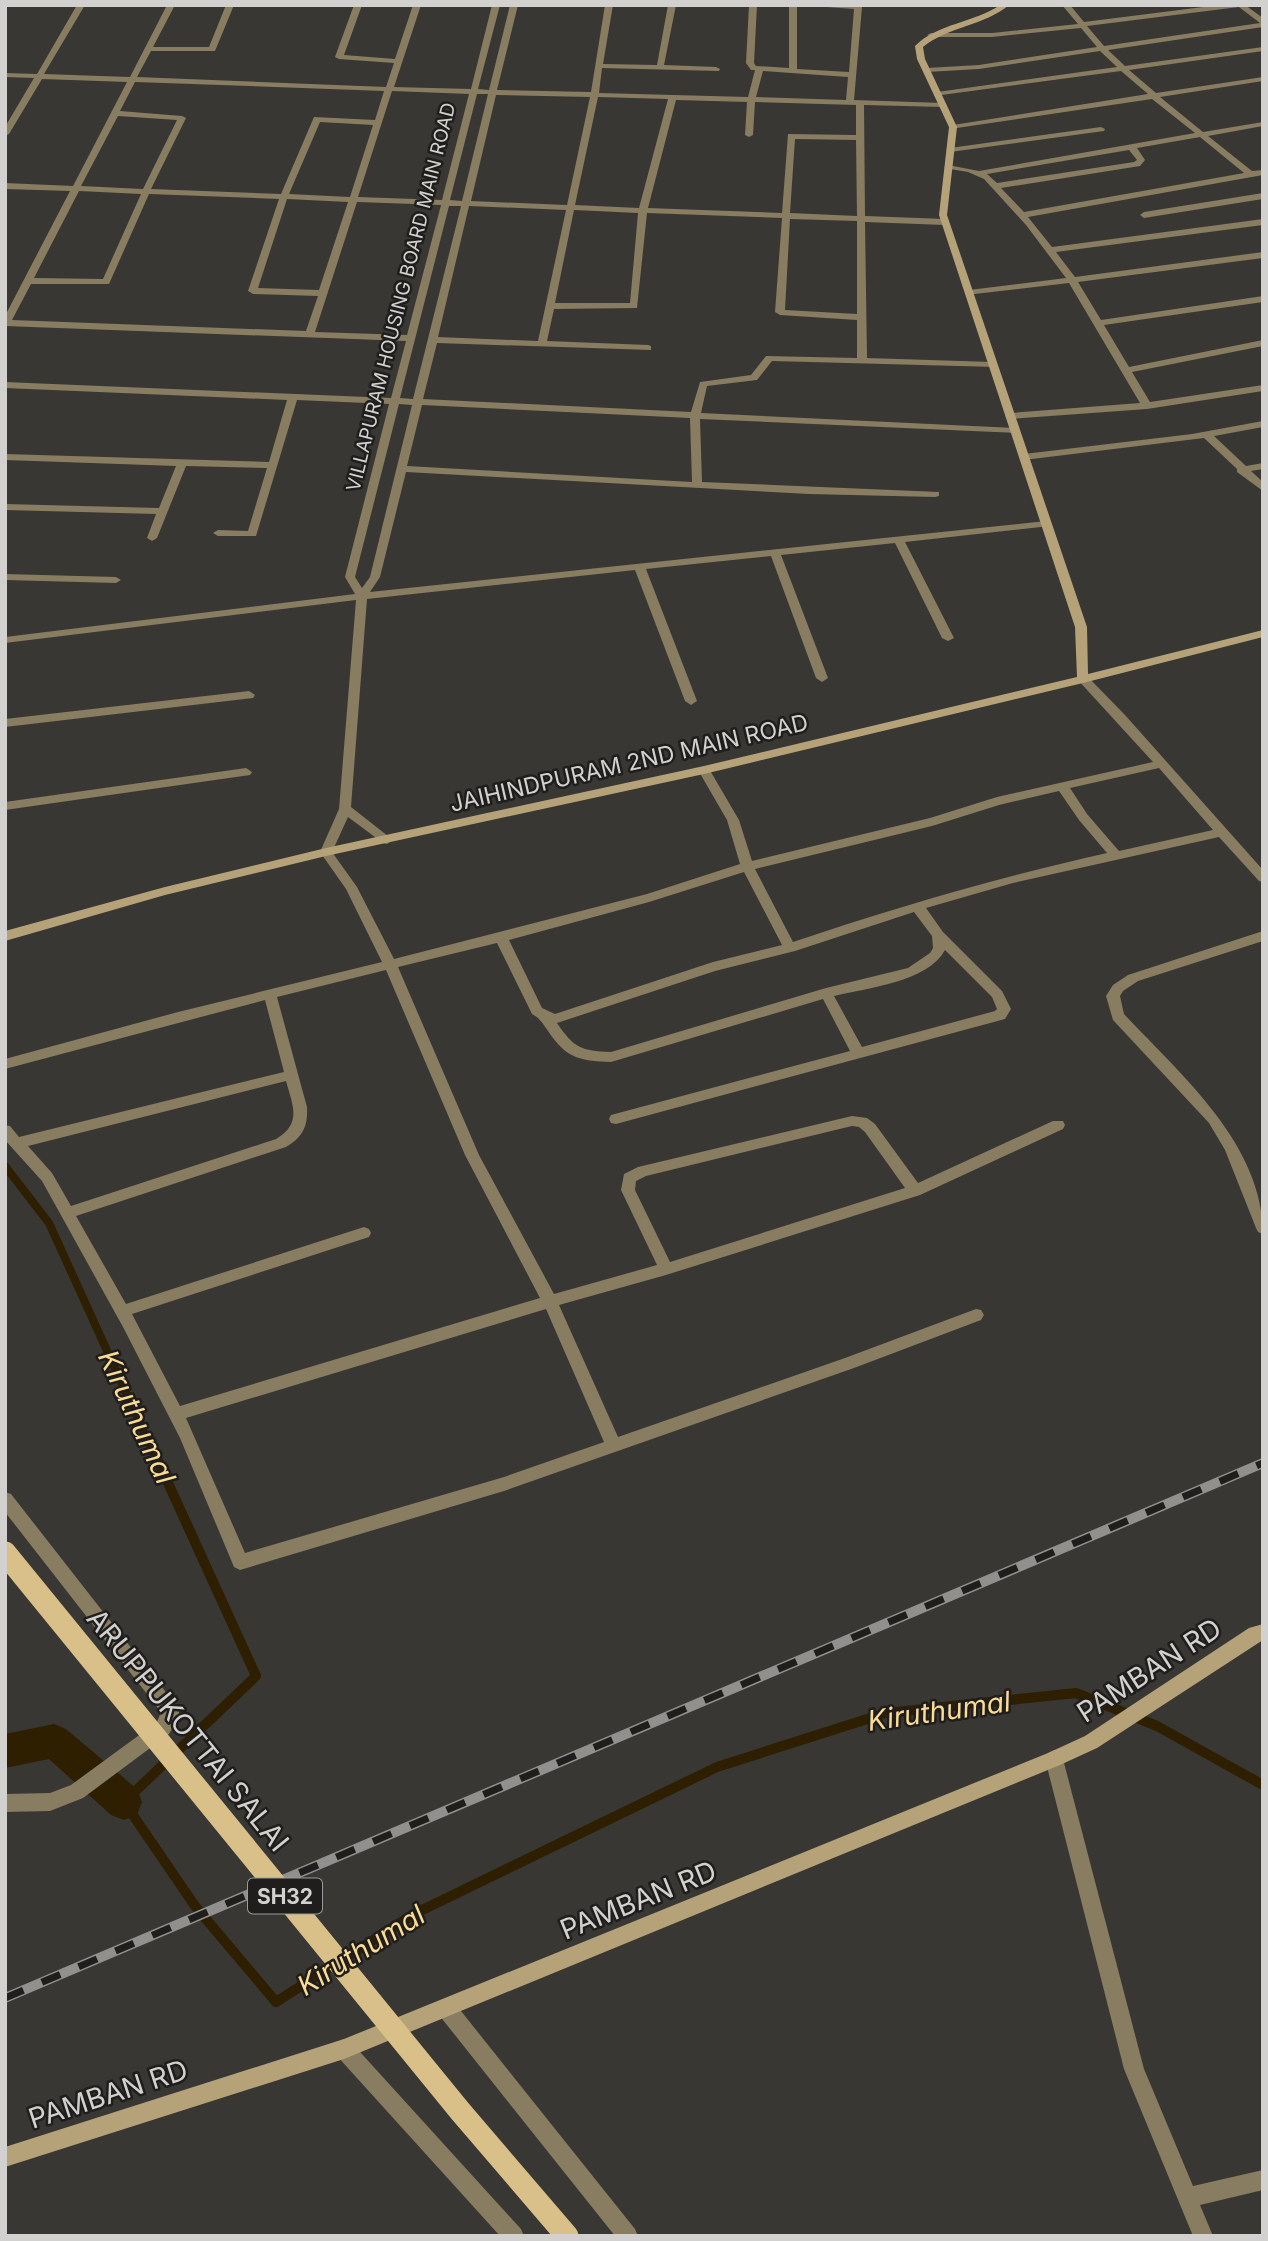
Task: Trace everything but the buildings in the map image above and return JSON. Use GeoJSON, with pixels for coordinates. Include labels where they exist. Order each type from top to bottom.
{"type":"FeatureCollection","features":[{"type":"Feature","properties":{"kind":"main road","name":"ARUPPUKOTTAI SALAI"},"geometry":{"type":"LineString","coordinates":[[5,1553],[460,2111],[567,2236]]}},
{"type":"Feature","properties":{"kind":"street"},"geometry":{"type":"LineString","coordinates":[[5,134],[82,5]]}},
{"type":"Feature","properties":{"kind":"street"},"geometry":{"type":"LineString","coordinates":[[171,5],[6,323],[411,338]]}},
{"type":"Feature","properties":{"kind":"street"},"geometry":{"type":"LineString","coordinates":[[149,49],[212,49],[230,5]]}},
{"type":"Feature","properties":{"kind":"street"},"geometry":{"type":"LineString","coordinates":[[358,5],[339,57],[397,61]]}},
{"type":"Feature","properties":{"kind":"street"},"geometry":{"type":"LineString","coordinates":[[309,335],[356,199],[388,89],[417,5]]}},
{"type":"Feature","properties":{"kind":"street","name":"VILLAPURAM HOUSING BOARD MAIN ROAD"},"geometry":{"type":"LineString","coordinates":[[362,596],[350,577],[496,5]]}},
{"type":"Feature","properties":{"kind":"street","name":"VILLAPURAM HOUSING BOARD MAIN ROAD"},"geometry":{"type":"LineString","coordinates":[[326,852],[345,809],[362,596],[375,577],[514,5]]}},
{"type":"Feature","properties":{"kind":"street"},"geometry":{"type":"LineString","coordinates":[[542,344],[594,96],[609,5]]}},
{"type":"Feature","properties":{"kind":"street"},"geometry":{"type":"LineString","coordinates":[[660,68],[672,5]]}},
{"type":"Feature","properties":{"kind":"street"},"geometry":{"type":"LineString","coordinates":[[753,5],[750,63],[759,70],[852,75]]}},
{"type":"Feature","properties":{"kind":"street"},"geometry":{"type":"LineString","coordinates":[[793,5],[793,72]]}},
{"type":"Feature","properties":{"kind":"street"},"geometry":{"type":"LineString","coordinates":[[803,5],[858,6],[852,75],[860,138],[862,361]]}},
{"type":"Feature","properties":{"kind":"street"},"geometry":{"type":"LineString","coordinates":[[1005,5],[994,14],[931,35],[919,46],[953,127],[943,215],[945,222],[1081,627],[1083,680],[1121,718],[1263,878]]}},
{"type":"Feature","properties":{"kind":"street"},"geometry":{"type":"LineString","coordinates":[[1066,5],[1101,47],[1154,96],[1250,174]]}},
{"type":"Feature","properties":{"kind":"street"},"geometry":{"type":"LineString","coordinates":[[931,35],[961,36],[1083,25],[1240,5],[1263,23]]}},
{"type":"Feature","properties":{"kind":"street"},"geometry":{"type":"LineString","coordinates":[[927,70],[1263,23]]}},
{"type":"Feature","properties":{"kind":"street"},"geometry":{"type":"LineString","coordinates":[[937,94],[960,93],[1263,49]]}},
{"type":"Feature","properties":{"kind":"street"},"geometry":{"type":"LineString","coordinates":[[599,66],[716,69]]}},
{"type":"Feature","properties":{"kind":"street"},"geometry":{"type":"LineString","coordinates":[[749,135],[751,100],[759,70]]}},
{"type":"Feature","properties":{"kind":"street"},"geometry":{"type":"LineString","coordinates":[[5,75],[594,96],[943,105]]}},
{"type":"Feature","properties":{"kind":"street"},"geometry":{"type":"LineString","coordinates":[[953,127],[1263,79]]}},
{"type":"Feature","properties":{"kind":"street"},"geometry":{"type":"LineString","coordinates":[[550,306],[634,306],[643,210],[672,98]]}},
{"type":"Feature","properties":{"kind":"street"},"geometry":{"type":"LineString","coordinates":[[28,281],[106,282],[182,118],[115,113]]}},
{"type":"Feature","properties":{"kind":"street"},"geometry":{"type":"LineString","coordinates":[[323,293],[253,291],[284,196],[317,119],[378,123]]}},
{"type":"Feature","properties":{"kind":"street"},"geometry":{"type":"LineString","coordinates":[[979,173],[1263,124]]}},
{"type":"Feature","properties":{"kind":"street"},"geometry":{"type":"LineString","coordinates":[[950,150],[1101,129]]}},
{"type":"Feature","properties":{"kind":"street"},"geometry":{"type":"LineString","coordinates":[[860,138],[791,136],[780,312],[860,317]]}},
{"type":"Feature","properties":{"kind":"street"},"geometry":{"type":"LineString","coordinates":[[1002,185],[1137,164],[1142,160],[1141,156],[1131,146]]}},
{"type":"Feature","properties":{"kind":"street"},"geometry":{"type":"LineString","coordinates":[[948,168],[979,173],[1002,185],[1057,248],[1078,277],[1155,405]]}},
{"type":"Feature","properties":{"kind":"street"},"geometry":{"type":"LineString","coordinates":[[1027,214],[1263,172]]}},
{"type":"Feature","properties":{"kind":"street"},"geometry":{"type":"LineString","coordinates":[[5,186],[945,222]]}},
{"type":"Feature","properties":{"kind":"street"},"geometry":{"type":"LineString","coordinates":[[1144,215],[1263,196]]}},
{"type":"Feature","properties":{"kind":"street"},"geometry":{"type":"LineString","coordinates":[[1057,248],[1263,222]]}},
{"type":"Feature","properties":{"kind":"street"},"geometry":{"type":"LineString","coordinates":[[969,293],[1263,255]]}},
{"type":"Feature","properties":{"kind":"street"},"geometry":{"type":"LineString","coordinates":[[1105,322],[1263,299]]}},
{"type":"Feature","properties":{"kind":"street"},"geometry":{"type":"LineString","coordinates":[[433,340],[648,348]]}},
{"type":"Feature","properties":{"kind":"street"},"geometry":{"type":"LineString","coordinates":[[1133,369],[1263,343]]}},
{"type":"Feature","properties":{"kind":"street"},"geometry":{"type":"LineString","coordinates":[[698,485],[695,416],[703,384],[754,378],[769,358],[993,365]]}},
{"type":"Feature","properties":{"kind":"street"},"geometry":{"type":"LineString","coordinates":[[5,385],[1015,431]]}},
{"type":"Feature","properties":{"kind":"street"},"geometry":{"type":"LineString","coordinates":[[1010,416],[1155,405],[1263,388]]}},
{"type":"Feature","properties":{"kind":"street"},"geometry":{"type":"LineString","coordinates":[[218,533],[252,534],[293,397]]}},
{"type":"Feature","properties":{"kind":"street"},"geometry":{"type":"LineString","coordinates":[[1024,457],[1207,435],[1263,424]]}},
{"type":"Feature","properties":{"kind":"street"},"geometry":{"type":"LineString","coordinates":[[1207,435],[1263,488]]}},
{"type":"Feature","properties":{"kind":"street"},"geometry":{"type":"LineString","coordinates":[[5,457],[273,465]]}},
{"type":"Feature","properties":{"kind":"street"},"geometry":{"type":"LineString","coordinates":[[152,538],[182,463]]}},
{"type":"Feature","properties":{"kind":"street"},"geometry":{"type":"LineString","coordinates":[[1241,470],[1263,466]]}},
{"type":"Feature","properties":{"kind":"street"},"geometry":{"type":"LineString","coordinates":[[401,470],[935,494]]}},
{"type":"Feature","properties":{"kind":"street"},"geometry":{"type":"LineString","coordinates":[[5,507],[162,511]]}},
{"type":"Feature","properties":{"kind":"street"},"geometry":{"type":"LineString","coordinates":[[5,640],[362,596],[640,569],[1046,524]]}},
{"type":"Feature","properties":{"kind":"street"},"geometry":{"type":"LineString","coordinates":[[899,540],[948,638]]}},
{"type":"Feature","properties":{"kind":"street"},"geometry":{"type":"LineString","coordinates":[[775,554],[822,678]]}},
{"type":"Feature","properties":{"kind":"street"},"geometry":{"type":"LineString","coordinates":[[640,569],[691,701]]}},
{"type":"Feature","properties":{"kind":"street"},"geometry":{"type":"LineString","coordinates":[[5,577],[116,580]]}},
{"type":"Feature","properties":{"kind":"street","name":"JAIHINDPURAM 2ND MAIN ROAD"},"geometry":{"type":"LineString","coordinates":[[5,936],[165,891],[326,852],[704,770],[1083,680],[1263,632]]}},
{"type":"Feature","properties":{"kind":"street"},"geometry":{"type":"LineString","coordinates":[[5,723],[249,695]]}},
{"type":"Feature","properties":{"kind":"street"},"geometry":{"type":"LineString","coordinates":[[5,1065],[178,1017],[391,966],[649,898],[747,866],[932,822],[997,801],[1160,764]]}},
{"type":"Feature","properties":{"kind":"street"},"geometry":{"type":"LineString","coordinates":[[704,770],[733,820],[747,866],[790,948]]}},
{"type":"Feature","properties":{"kind":"street"},"geometry":{"type":"LineString","coordinates":[[5,806],[246,772]]}},
{"type":"Feature","properties":{"kind":"street"},"geometry":{"type":"LineString","coordinates":[[1062,786],[1083,817],[1117,857]]}},
{"type":"Feature","properties":{"kind":"street"},"geometry":{"type":"LineString","coordinates":[[345,809],[387,839]]}},
{"type":"Feature","properties":{"kind":"street"},"geometry":{"type":"LineString","coordinates":[[545,1016],[566,1017],[613,998],[713,967],[790,948],[917,906],[1013,879],[1222,832]]}},
{"type":"Feature","properties":{"kind":"street"},"geometry":{"type":"LineString","coordinates":[[326,852],[351,887],[391,966],[472,1156],[550,1301],[612,1445]]}},
{"type":"Feature","properties":{"kind":"street"},"geometry":{"type":"LineString","coordinates":[[617,1119],[1000,1015],[1004,1009],[997,994],[938,935],[917,906]]}},
{"type":"Feature","properties":{"kind":"street"},"geometry":{"type":"LineString","coordinates":[[501,937],[537,1011],[545,1016],[564,1044],[576,1054],[611,1057],[826,993],[912,972],[934,956],[939,948],[938,935]]}},
{"type":"Feature","properties":{"kind":"street"},"geometry":{"type":"LineString","coordinates":[[1263,936],[1133,978],[1118,988],[1113,996],[1118,1016],[1213,1118],[1232,1149],[1263,1228]]}},
{"type":"Feature","properties":{"kind":"street"},"geometry":{"type":"LineString","coordinates":[[826,993],[858,1053]]}},
{"type":"Feature","properties":{"kind":"street"},"geometry":{"type":"LineString","coordinates":[[67,1213],[282,1143],[295,1136],[301,1126],[300,1107],[270,996]]}},
{"type":"Feature","properties":{"kind":"street"},"geometry":{"type":"LineString","coordinates":[[291,1075],[11,1136],[47,1177],[122,1311],[176,1414],[240,1562],[504,1484],[849,1363],[976,1315]]}},
{"type":"Feature","properties":{"kind":"street"},"geometry":{"type":"LineString","coordinates":[[666,1269],[628,1190],[629,1178],[643,1171],[852,1121],[862,1122],[870,1128],[915,1191]]}},
{"type":"Feature","properties":{"kind":"street"},"geometry":{"type":"LineString","coordinates":[[176,1414],[550,1301],[666,1269],[915,1191],[1058,1125]]}},
{"type":"Feature","properties":{"kind":"street"},"geometry":{"type":"LineString","coordinates":[[122,1311],[364,1233]]}},
{"type":"Feature","properties":{"kind":"street"},"geometry":{"type":"LineString","coordinates":[[5,1499],[170,1709],[170,1717],[163,1728],[77,1792],[50,1802],[5,1803]]}},
{"type":"Feature","properties":{"kind":"street","name":"PAMBAN RD"},"geometry":{"type":"LineString","coordinates":[[5,2157],[344,2049],[1054,1759],[1091,1742],[1255,1634],[1263,1632]]}},
{"type":"Feature","properties":{"kind":"street"},"geometry":{"type":"LineString","coordinates":[[1054,1759],[1134,2069],[1203,2236]]}},
{"type":"Feature","properties":{"kind":"street"},"geometry":{"type":"LineString","coordinates":[[446,2008],[628,2236]]}},
{"type":"Feature","properties":{"kind":"street"},"geometry":{"type":"LineString","coordinates":[[344,2049],[514,2236]]}},
{"type":"Feature","properties":{"kind":"street"},"geometry":{"type":"LineString","coordinates":[[1187,2198],[1263,2180]]}},
{"type":"Feature","properties":{"kind":"waterway","name":"Kiruthumal"},"geometry":{"type":"LineString","coordinates":[[5,1166],[49,1223],[153,1452]]}},
{"type":"Feature","properties":{"kind":"waterway","name":"Kiruthumal"},"geometry":{"type":"LineString","coordinates":[[153,1450],[256,1676],[124,1802],[195,1906],[276,2002],[414,1914],[717,1767],[886,1713],[1076,1693],[1157,1726],[1263,1785]]}},
{"type":"Feature","properties":{"kind":"waterway"},"geometry":{"type":"LineString","coordinates":[[5,1751],[54,1741],[124,1802]]}},
{"type":"Feature","properties":{"kind":"railway"},"geometry":{"type":"LineString","coordinates":[[5,1998],[1263,1463]]}}]}
